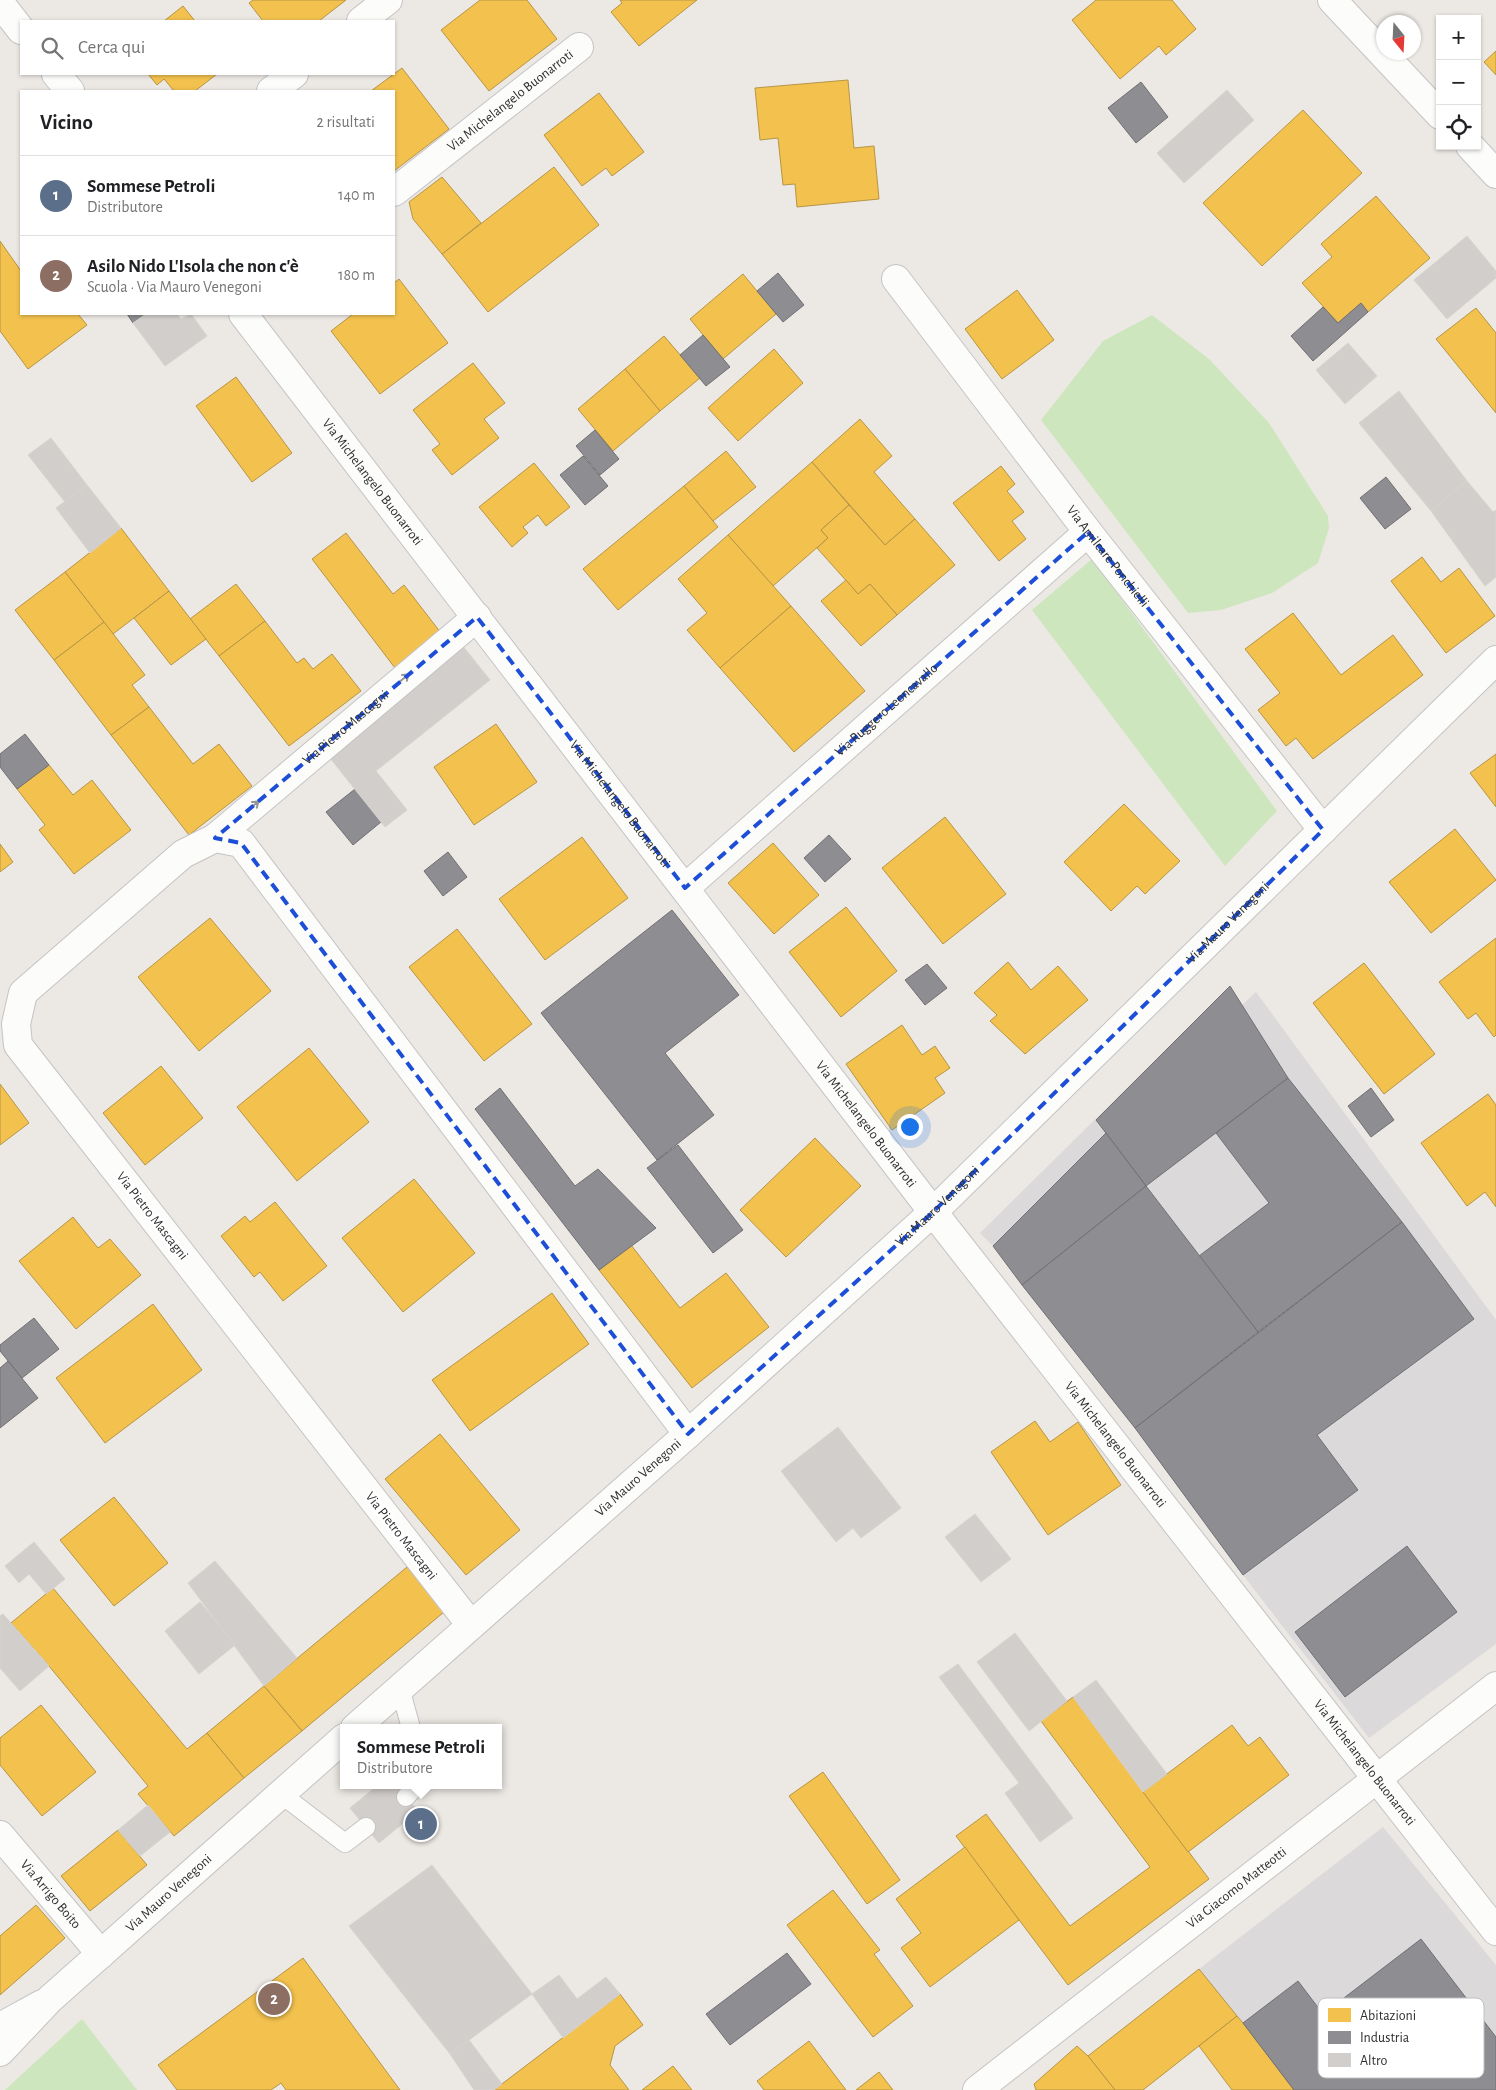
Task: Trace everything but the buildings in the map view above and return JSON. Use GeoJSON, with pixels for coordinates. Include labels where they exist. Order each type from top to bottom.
{"type":"FeatureCollection","features":[{"type":"Feature","properties":{"kind":"street"},"geometry":{"type":"LineString","coordinates":[[362,20],[388,0]]}},
{"type":"Feature","properties":{"kind":"street"},"geometry":{"type":"LineString","coordinates":[[1332,0],[1436,110]]}},
{"type":"Feature","properties":{"kind":"street"},"geometry":{"type":"LineString","coordinates":[[0,3],[20,29]]}},
{"type":"Feature","properties":{"kind":"street","name":"Via Michelangelo Buonarroti"},"geometry":{"type":"LineString","coordinates":[[395,191],[579,47]]}},
{"type":"Feature","properties":{"kind":"street"},"geometry":{"type":"LineString","coordinates":[[57,75],[69,90]]}},
{"type":"Feature","properties":{"kind":"street"},"geometry":{"type":"LineString","coordinates":[[272,90],[293,75]]}},
{"type":"Feature","properties":{"kind":"street"},"geometry":{"type":"LineString","coordinates":[[1474,150],[1496,174]]}},
{"type":"Feature","properties":{"kind":"street","name":"Via Amilcare Ponchielli"},"geometry":{"type":"LineString","coordinates":[[896,279],[1088,532],[1323,830]]}},
{"type":"Feature","properties":{"kind":"street","name":"Via Michelangelo Buonarroti"},"geometry":{"type":"LineString","coordinates":[[244,315],[933,1212],[1496,1931]]}},
{"type":"Feature","properties":{"kind":"street","name":"Via Ruggero Leoncavallo"},"geometry":{"type":"LineString","coordinates":[[685,888],[1088,532]]}},
{"type":"Feature","properties":{"kind":"street","name":"Via Pietro Mascagni"},"geometry":{"type":"LineString","coordinates":[[471,1625],[18,1046],[16,1024],[23,992],[183,854],[215,838],[477,617]]}},
{"type":"Feature","properties":{"kind":"street","name":"Via Mauro Venegoni"},"geometry":{"type":"LineString","coordinates":[[360,1724],[688,1434],[933,1212],[1496,660]]}},
{"type":"Feature","properties":{"kind":"street"},"geometry":{"type":"LineString","coordinates":[[215,838],[241,843],[688,1434]]}},
{"type":"Feature","properties":{"kind":"street","name":"Via Giacomo Matteotti"},"geometry":{"type":"LineString","coordinates":[[977,2090],[1002,2081],[1496,1686]]}},
{"type":"Feature","properties":{"kind":"street","name":"Via Mauro Venegoni"},"geometry":{"type":"LineString","coordinates":[[0,2052],[50,1999],[340,1742]]}},
{"type":"Feature","properties":{"kind":"street","name":"Via Arrigo Boito"},"geometry":{"type":"LineString","coordinates":[[0,1835],[100,1954]]}},
{"type":"Feature","properties":{"kind":"street"},"geometry":{"type":"LineString","coordinates":[[0,2027],[50,1999]]}},
{"type":"Feature","properties":{"kind":"lane"},"geometry":{"type":"LineString","coordinates":[[400,1688],[409,1724]]}},
{"type":"Feature","properties":{"kind":"lane"},"geometry":{"type":"LineString","coordinates":[[281,1794],[345,1843],[366,1827]]}},
{"type":"Feature","properties":{"kind":"highlighted area"},"geometry":{"type":"Polygon","coordinates":[[[1088,532],[1323,830],[933,1212],[688,1434],[241,843],[215,838],[477,617],[685,888],[1088,532]]]}},
{"type":"Feature","properties":{"kind":"shaded area"},"geometry":{"type":"Polygon","coordinates":[[[1230,986],[1242,1005],[1256,992],[1496,1320],[1496,1644],[1369,1738],[1243,1575],[1135,1428],[993,1246],[980,1233],[1230,986]]]}},
{"type":"Feature","properties":{"kind":"shaded area"},"geometry":{"type":"Polygon","coordinates":[[[1383,1827],[1496,1965],[1496,2090],[1294,2090],[1199,1969],[1383,1827]]]}},
{"type":"Feature","properties":{"kind":"green space"},"geometry":{"type":"Polygon","coordinates":[[[1152,315],[1209,359],[1269,423],[1328,516],[1329,528],[1318,563],[1272,593],[1221,610],[1188,613],[1041,420],[1103,341],[1152,315]]]}},
{"type":"Feature","properties":{"kind":"green space"},"geometry":{"type":"Polygon","coordinates":[[[1092,559],[1277,811],[1225,866],[1032,610],[1092,559]]]}},
{"type":"Feature","properties":{"kind":"green space"},"geometry":{"type":"Polygon","coordinates":[[[82,2019],[137,2090],[5,2090],[82,2019]]]}},
{"type":"Feature","properties":{"kind":"place","name":"Sommese Petroli"},"geometry":{"type":"Point","coordinates":[421,1824]}},
{"type":"Feature","properties":{"kind":"place","name":"Asilo Nido L'Isola che non c'è"},"geometry":{"type":"Point","coordinates":[274,1999]}}]}
